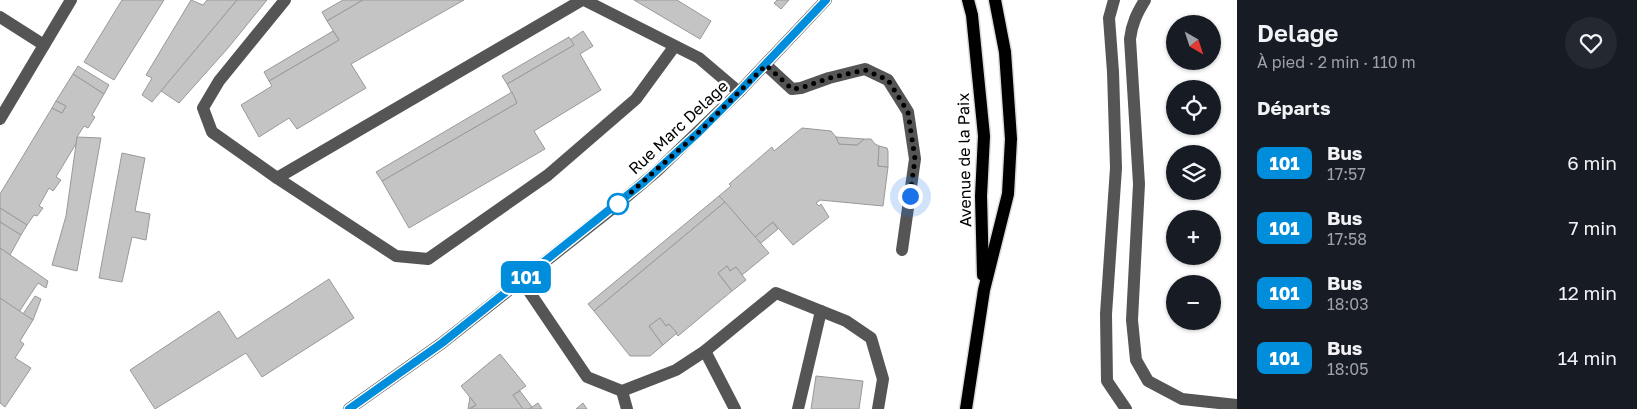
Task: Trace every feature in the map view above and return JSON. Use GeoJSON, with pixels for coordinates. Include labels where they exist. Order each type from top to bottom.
{"type":"FeatureCollection","features":[{"type":"Feature","properties":{"kind":"main road","name":"Avenue de la Paix"},"geometry":{"type":"LineString","coordinates":[[968,0],[972,14],[984,136],[981,196],[984,290]]}},
{"type":"Feature","properties":{"kind":"main road","name":"Avenue de la Paix"},"geometry":{"type":"LineString","coordinates":[[966,409],[984,290],[1008,194],[1011,139],[1004,52],[996,0]]}},
{"type":"Feature","properties":{"kind":"street"},"geometry":{"type":"LineString","coordinates":[[0,120],[72,0]]}},
{"type":"Feature","properties":{"kind":"street"},"geometry":{"type":"LineString","coordinates":[[285,0],[219,80],[203,108],[212,132],[277,178],[396,256],[428,259],[548,175],[636,99],[674,47]]}},
{"type":"Feature","properties":{"kind":"street"},"geometry":{"type":"LineString","coordinates":[[277,178],[583,0],[699,58],[739,92]]}},
{"type":"Feature","properties":{"kind":"street","name":"Rue Marc Delage"},"geometry":{"type":"LineString","coordinates":[[349,409],[442,343],[522,281],[657,171],[766,65],[826,0]]}},
{"type":"Feature","properties":{"kind":"street"},"geometry":{"type":"LineString","coordinates":[[1114,0],[1108,18],[1116,168],[1106,314],[1107,381],[1126,409]]}},
{"type":"Feature","properties":{"kind":"street"},"geometry":{"type":"LineString","coordinates":[[1146,0],[1135,17],[1131,27],[1130,39],[1139,184],[1132,320],[1136,360],[1148,381],[1182,399],[1237,405]]}},
{"type":"Feature","properties":{"kind":"street"},"geometry":{"type":"LineString","coordinates":[[0,17],[44,45]]}},
{"type":"Feature","properties":{"kind":"street"},"geometry":{"type":"LineString","coordinates":[[766,65],[792,89],[865,70],[888,80],[908,112],[915,159],[902,250]]}},
{"type":"Feature","properties":{"kind":"street"},"geometry":{"type":"LineString","coordinates":[[522,281],[586,377],[622,391],[676,370],[705,351],[776,293],[846,321],[871,338],[883,379],[878,409]]}},
{"type":"Feature","properties":{"kind":"street"},"geometry":{"type":"LineString","coordinates":[[798,409],[821,311]]}},
{"type":"Feature","properties":{"kind":"street"},"geometry":{"type":"LineString","coordinates":[[705,351],[735,409]]}},
{"type":"Feature","properties":{"kind":"street"},"geometry":{"type":"LineString","coordinates":[[622,391],[627,409]]}},
{"type":"Feature","properties":{"kind":"building"},"geometry":{"type":"Polygon","coordinates":[[[122,0],[164,0],[114,80],[84,62],[122,0]]]}},
{"type":"Feature","properties":{"kind":"building"},"geometry":{"type":"Polygon","coordinates":[[[191,0],[203,5],[207,0],[237,0],[152,102],[142,95],[152,78],[146,75],[191,0]]]}},
{"type":"Feature","properties":{"kind":"building"},"geometry":{"type":"Polygon","coordinates":[[[237,0],[267,0],[228,48],[179,103],[161,91],[237,0]]]}},
{"type":"Feature","properties":{"kind":"building"},"geometry":{"type":"Polygon","coordinates":[[[343,0],[363,0],[327,21],[322,12],[343,0]]]}},
{"type":"Feature","properties":{"kind":"building"},"geometry":{"type":"Polygon","coordinates":[[[363,0],[464,0],[351,64],[366,88],[297,129],[289,118],[259,137],[241,105],[272,86],[269,81],[339,40],[327,21],[363,0]]]}},
{"type":"Feature","properties":{"kind":"building"},"geometry":{"type":"Polygon","coordinates":[[[634,0],[677,0],[711,21],[700,39],[634,0]]]}},
{"type":"Feature","properties":{"kind":"building"},"geometry":{"type":"Polygon","coordinates":[[[777,0],[789,0],[781,9],[774,3],[777,0]]]}},
{"type":"Feature","properties":{"kind":"building"},"geometry":{"type":"Polygon","coordinates":[[[333,31],[339,40],[269,81],[264,72],[333,31]]]}},
{"type":"Feature","properties":{"kind":"building"},"geometry":{"type":"Polygon","coordinates":[[[583,31],[593,46],[580,54],[601,90],[534,131],[545,149],[409,228],[382,181],[517,103],[507,84],[574,45],[570,40],[583,31]]]}},
{"type":"Feature","properties":{"kind":"building"},"geometry":{"type":"Polygon","coordinates":[[[569,37],[574,45],[507,84],[502,76],[569,37]]]}},
{"type":"Feature","properties":{"kind":"building"},"geometry":{"type":"Polygon","coordinates":[[[78,66],[109,85],[104,94],[73,74],[78,66]]]}},
{"type":"Feature","properties":{"kind":"building"},"geometry":{"type":"Polygon","coordinates":[[[73,74],[104,94],[92,115],[95,117],[88,128],[84,126],[77,137],[77,142],[56,177],[61,180],[53,191],[49,188],[39,206],[43,208],[37,216],[34,215],[27,225],[0,208],[0,194],[52,108],[62,113],[66,106],[56,101],[73,74]]]}},
{"type":"Feature","properties":{"kind":"building"},"geometry":{"type":"Polygon","coordinates":[[[512,92],[517,103],[382,181],[376,172],[512,92]]]}},
{"type":"Feature","properties":{"kind":"building"},"geometry":{"type":"Polygon","coordinates":[[[56,101],[66,106],[62,113],[52,108],[56,101]]]}},
{"type":"Feature","properties":{"kind":"building"},"geometry":{"type":"Polygon","coordinates":[[[802,128],[831,131],[839,144],[857,145],[864,139],[871,139],[879,146],[878,166],[888,167],[883,206],[820,200],[816,203],[819,206],[821,204],[829,217],[793,245],[773,222],[755,237],[719,196],[731,186],[729,184],[772,147],[774,151],[802,128]]]}},
{"type":"Feature","properties":{"kind":"building"},"geometry":{"type":"Polygon","coordinates":[[[77,137],[101,138],[77,271],[52,265],[66,216],[77,137]]]}},
{"type":"Feature","properties":{"kind":"building"},"geometry":{"type":"Polygon","coordinates":[[[836,137],[864,139],[857,145],[839,144],[836,137]]]}},
{"type":"Feature","properties":{"kind":"building"},"geometry":{"type":"Polygon","coordinates":[[[879,146],[887,148],[888,167],[878,166],[879,146]]]}},
{"type":"Feature","properties":{"kind":"building"},"geometry":{"type":"Polygon","coordinates":[[[122,153],[145,158],[135,211],[150,214],[146,240],[132,237],[122,282],[99,278],[122,153]]]}},
{"type":"Feature","properties":{"kind":"building"},"geometry":{"type":"Polygon","coordinates":[[[719,196],[725,202],[594,311],[588,304],[719,196]]]}},
{"type":"Feature","properties":{"kind":"building"},"geometry":{"type":"Polygon","coordinates":[[[725,202],[769,253],[742,275],[736,267],[730,271],[727,266],[718,273],[732,291],[678,336],[669,324],[666,326],[660,318],[649,326],[663,345],[650,356],[630,356],[594,311],[725,202]]]}},
{"type":"Feature","properties":{"kind":"building"},"geometry":{"type":"Polygon","coordinates":[[[0,208],[27,225],[21,235],[0,222],[0,208]]]}},
{"type":"Feature","properties":{"kind":"building"},"geometry":{"type":"Polygon","coordinates":[[[0,222],[21,235],[10,255],[0,248],[0,222]]]}},
{"type":"Feature","properties":{"kind":"building"},"geometry":{"type":"Polygon","coordinates":[[[773,222],[778,229],[761,243],[755,237],[773,222]]]}},
{"type":"Feature","properties":{"kind":"building"},"geometry":{"type":"Polygon","coordinates":[[[0,248],[48,281],[46,288],[38,283],[19,312],[0,298],[0,248]]]}},
{"type":"Feature","properties":{"kind":"building"},"geometry":{"type":"Polygon","coordinates":[[[727,266],[730,271],[736,267],[746,280],[732,291],[718,273],[727,266]]]}},
{"type":"Feature","properties":{"kind":"building"},"geometry":{"type":"Polygon","coordinates":[[[329,279],[354,318],[262,377],[246,353],[155,409],[130,370],[219,311],[237,339],[329,279]]]}},
{"type":"Feature","properties":{"kind":"building"},"geometry":{"type":"Polygon","coordinates":[[[35,296],[41,299],[33,320],[23,314],[35,296]]]}},
{"type":"Feature","properties":{"kind":"building"},"geometry":{"type":"Polygon","coordinates":[[[0,298],[33,320],[20,341],[24,344],[15,358],[31,368],[5,407],[0,403],[0,298]]]}},
{"type":"Feature","properties":{"kind":"building"},"geometry":{"type":"Polygon","coordinates":[[[660,318],[666,326],[669,324],[677,333],[663,345],[649,326],[660,318]]]}},
{"type":"Feature","properties":{"kind":"building"},"geometry":{"type":"Polygon","coordinates":[[[500,354],[526,386],[513,395],[523,409],[470,409],[476,405],[461,386],[500,354]]]}},
{"type":"Feature","properties":{"kind":"building"},"geometry":{"type":"Polygon","coordinates":[[[816,376],[863,381],[859,409],[811,409],[816,376]]]}},
{"type":"Feature","properties":{"kind":"building"},"geometry":{"type":"Polygon","coordinates":[[[520,391],[532,407],[529,409],[523,409],[513,395],[520,391]]]}},
{"type":"Feature","properties":{"kind":"building"},"geometry":{"type":"Polygon","coordinates":[[[470,397],[476,405],[468,409],[470,397]]]}},
{"type":"Feature","properties":{"kind":"building"},"geometry":{"type":"Polygon","coordinates":[[[538,403],[542,409],[529,409],[538,403]]]}},
{"type":"Feature","properties":{"kind":"building"},"geometry":{"type":"Polygon","coordinates":[[[583,403],[587,409],[576,409],[583,403]]]}},
{"type":"Feature","properties":{"kind":"bus line","name":"101"},"geometry":{"type":"LineString","coordinates":[[349,409],[442,343],[657,171],[766,65],[826,0]]}},
{"type":"Feature","properties":{"kind":"route"},"geometry":{"type":"LineString","coordinates":[[618,204],[699,132],[766,65],[792,89],[865,70],[888,80],[908,112],[915,159],[910,196]]}}]}
